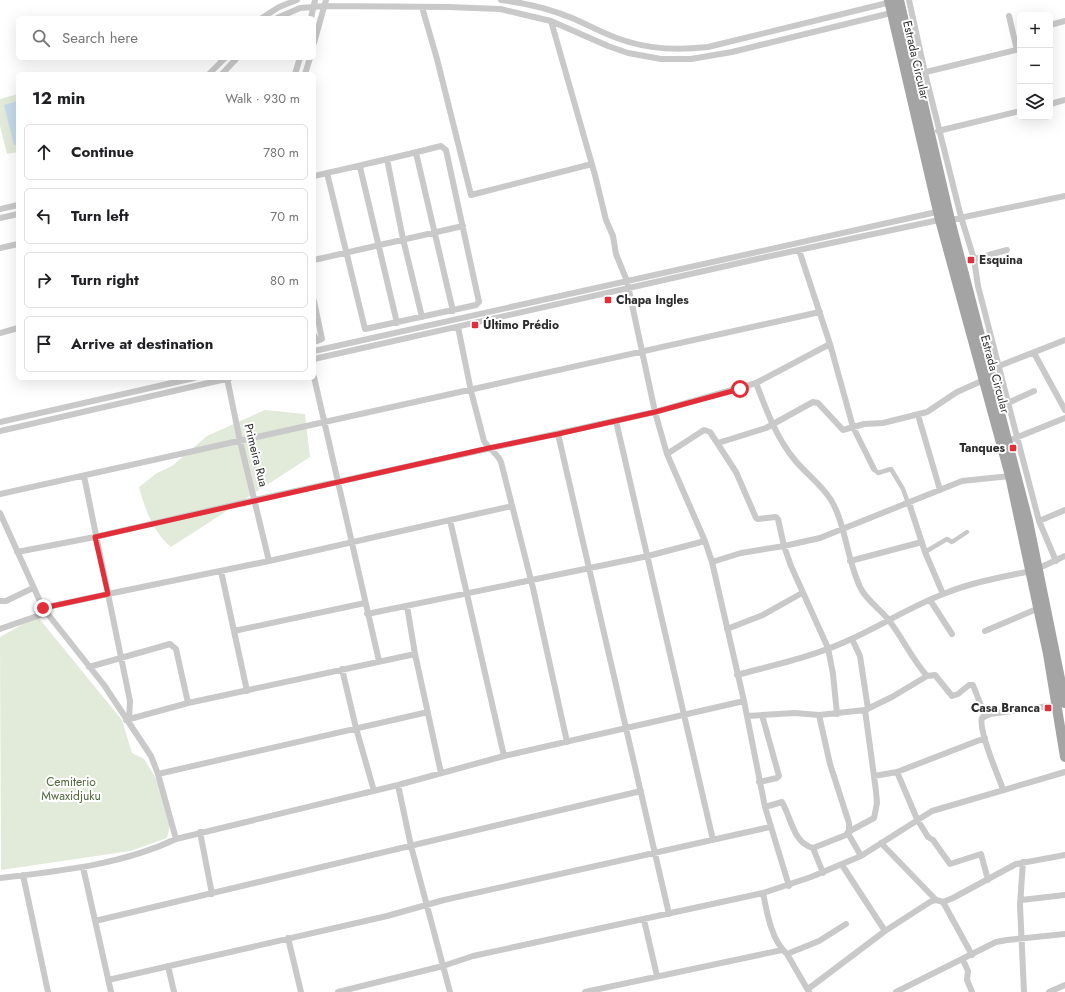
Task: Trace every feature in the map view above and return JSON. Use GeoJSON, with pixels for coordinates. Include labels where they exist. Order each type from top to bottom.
{"type":"FeatureCollection","features":[{"type":"Feature","properties":{"kind":"main road"},"geometry":{"type":"LineString","coordinates":[[897,4],[921,74],[935,132],[949,215],[989,370],[1012,439],[1060,704]]}},
{"type":"Feature","properties":{"kind":"main road","name":"Estrada Circular"},"geometry":{"type":"LineString","coordinates":[[897,4],[939,216],[1035,569],[1039,608],[1060,704],[1065,757]]}},
{"type":"Feature","properties":{"kind":"street"},"geometry":{"type":"LineString","coordinates":[[265,16],[279,7],[297,0]]}},
{"type":"Feature","properties":{"kind":"street"},"geometry":{"type":"LineString","coordinates":[[501,0],[541,7],[628,42],[648,47],[680,49],[708,47],[897,4]]}},
{"type":"Feature","properties":{"kind":"street"},"geometry":{"type":"LineString","coordinates":[[282,16],[315,3],[500,9],[551,21],[615,48],[661,59],[690,59],[732,52],[897,4]]}},
{"type":"Feature","properties":{"kind":"street"},"geometry":{"type":"LineString","coordinates":[[312,16],[315,3]]}},
{"type":"Feature","properties":{"kind":"street"},"geometry":{"type":"LineString","coordinates":[[316,37],[326,3]]}},
{"type":"Feature","properties":{"kind":"street"},"geometry":{"type":"LineString","coordinates":[[422,7],[437,60],[468,192],[471,195],[592,164]]}},
{"type":"Feature","properties":{"kind":"street"},"geometry":{"type":"LineString","coordinates":[[1009,16],[1018,48]]}},
{"type":"Feature","properties":{"kind":"street"},"geometry":{"type":"LineString","coordinates":[[551,21],[592,164],[606,220],[613,236],[616,254],[627,281],[655,412],[667,454],[705,541],[712,562],[744,701],[759,782],[770,827],[789,886]]}},
{"type":"Feature","properties":{"kind":"street"},"geometry":{"type":"LineString","coordinates":[[1053,24],[1065,21]]}},
{"type":"Feature","properties":{"kind":"street"},"geometry":{"type":"LineString","coordinates":[[921,74],[1017,50]]}},
{"type":"Feature","properties":{"kind":"street"},"geometry":{"type":"LineString","coordinates":[[211,72],[223,60]]}},
{"type":"Feature","properties":{"kind":"street"},"geometry":{"type":"LineString","coordinates":[[224,72],[235,60]]}},
{"type":"Feature","properties":{"kind":"street"},"geometry":{"type":"LineString","coordinates":[[296,72],[299,60]]}},
{"type":"Feature","properties":{"kind":"street"},"geometry":{"type":"LineString","coordinates":[[306,72],[309,60]]}},
{"type":"Feature","properties":{"kind":"street"},"geometry":{"type":"LineString","coordinates":[[1053,103],[1065,100]]}},
{"type":"Feature","properties":{"kind":"street"},"geometry":{"type":"LineString","coordinates":[[1017,112],[935,132],[974,259],[978,286],[1008,403],[1012,439],[1039,521],[1056,561]]}},
{"type":"Feature","properties":{"kind":"street"},"geometry":{"type":"LineString","coordinates":[[316,176],[327,173],[360,167],[441,146],[446,150],[479,302],[453,311],[368,330],[364,328],[327,173]]}},
{"type":"Feature","properties":{"kind":"street"},"geometry":{"type":"LineString","coordinates":[[416,152],[453,311]]}},
{"type":"Feature","properties":{"kind":"street"},"geometry":{"type":"LineString","coordinates":[[387,159],[403,239],[422,317]]}},
{"type":"Feature","properties":{"kind":"street"},"geometry":{"type":"LineString","coordinates":[[360,167],[397,323]]}},
{"type":"Feature","properties":{"kind":"street"},"geometry":{"type":"LineString","coordinates":[[316,351],[627,281],[939,216],[949,215],[961,217],[1065,196]]}},
{"type":"Feature","properties":{"kind":"street"},"geometry":{"type":"LineString","coordinates":[[0,209],[16,205]]}},
{"type":"Feature","properties":{"kind":"street"},"geometry":{"type":"LineString","coordinates":[[0,218],[16,214]]}},
{"type":"Feature","properties":{"kind":"street"},"geometry":{"type":"LineString","coordinates":[[316,359],[629,289],[939,216],[949,215]]}},
{"type":"Feature","properties":{"kind":"street"},"geometry":{"type":"LineString","coordinates":[[316,260],[463,226]]}},
{"type":"Feature","properties":{"kind":"street"},"geometry":{"type":"LineString","coordinates":[[0,248],[16,244]]}},
{"type":"Feature","properties":{"kind":"street"},"geometry":{"type":"LineString","coordinates":[[799,250],[830,344],[854,427],[874,469],[878,473],[888,468],[891,469],[903,489],[943,594]]}},
{"type":"Feature","properties":{"kind":"street"},"geometry":{"type":"LineString","coordinates":[[974,259],[1007,250]]}},
{"type":"Feature","properties":{"kind":"street"},"geometry":{"type":"LineString","coordinates":[[316,310],[322,339],[317,341],[316,339]]}},
{"type":"Feature","properties":{"kind":"street"},"geometry":{"type":"LineString","coordinates":[[0,494],[471,391],[820,312]]}},
{"type":"Feature","properties":{"kind":"street"},"geometry":{"type":"LineString","coordinates":[[458,327],[471,391],[484,441],[489,448],[498,455],[501,462],[531,581],[567,742]]}},
{"type":"Feature","properties":{"kind":"street"},"geometry":{"type":"LineString","coordinates":[[0,332],[16,328]]}},
{"type":"Feature","properties":{"kind":"street"},"geometry":{"type":"LineString","coordinates":[[989,370],[1065,340]]}},
{"type":"Feature","properties":{"kind":"street"},"geometry":{"type":"LineString","coordinates":[[17,552],[95,537],[255,500],[655,412],[756,383],[830,344]]}},
{"type":"Feature","properties":{"kind":"street"},"geometry":{"type":"LineString","coordinates":[[1034,353],[1065,410]]}},
{"type":"Feature","properties":{"kind":"street"},"geometry":{"type":"LineString","coordinates":[[0,422],[185,380]]}},
{"type":"Feature","properties":{"kind":"street"},"geometry":{"type":"LineString","coordinates":[[0,431],[219,380]]}},
{"type":"Feature","properties":{"kind":"street","name":"Primeira Rua"},"geometry":{"type":"LineString","coordinates":[[228,380],[240,441],[269,561]]}},
{"type":"Feature","properties":{"kind":"street"},"geometry":{"type":"LineString","coordinates":[[315,380],[352,541],[367,614],[379,661]]}},
{"type":"Feature","properties":{"kind":"street"},"geometry":{"type":"LineString","coordinates":[[718,443],[773,424],[816,402],[841,429],[918,416],[927,412],[957,392],[984,380]]}},
{"type":"Feature","properties":{"kind":"street"},"geometry":{"type":"LineString","coordinates":[[756,383],[773,424],[794,459],[831,500],[842,529],[850,561],[862,590],[888,619],[914,660],[927,676]]}},
{"type":"Feature","properties":{"kind":"street"},"geometry":{"type":"LineString","coordinates":[[1008,403],[1034,391]]}},
{"type":"Feature","properties":{"kind":"street"},"geometry":{"type":"LineString","coordinates":[[918,416],[940,490]]}},
{"type":"Feature","properties":{"kind":"street"},"geometry":{"type":"LineString","coordinates":[[1012,439],[1065,418]]}},
{"type":"Feature","properties":{"kind":"street"},"geometry":{"type":"LineString","coordinates":[[616,421],[713,840]]}},
{"type":"Feature","properties":{"kind":"street"},"geometry":{"type":"LineString","coordinates":[[667,454],[704,430],[710,432],[736,472],[756,518],[776,517],[778,519],[784,546],[802,593],[828,648],[833,674],[837,714]]}},
{"type":"Feature","properties":{"kind":"street"},"geometry":{"type":"LineString","coordinates":[[558,434],[590,567],[669,914]]}},
{"type":"Feature","properties":{"kind":"street"},"geometry":{"type":"LineString","coordinates":[[84,476],[95,537],[122,656],[130,701],[128,720]]}},
{"type":"Feature","properties":{"kind":"street"},"geometry":{"type":"LineString","coordinates":[[712,562],[741,553],[820,538],[962,481],[1010,476]]}},
{"type":"Feature","properties":{"kind":"street"},"geometry":{"type":"LineString","coordinates":[[0,629],[44,611],[108,594],[269,561],[512,506]]}},
{"type":"Feature","properties":{"kind":"street"},"geometry":{"type":"LineString","coordinates":[[1039,521],[1065,510]]}},
{"type":"Feature","properties":{"kind":"street"},"geometry":{"type":"LineString","coordinates":[[0,513],[44,611],[104,685],[142,740],[158,774],[176,839]]}},
{"type":"Feature","properties":{"kind":"street"},"geometry":{"type":"LineString","coordinates":[[450,520],[468,592],[504,756]]}},
{"type":"Feature","properties":{"kind":"street"},"geometry":{"type":"LineString","coordinates":[[926,552],[947,539],[952,542],[967,532]]}},
{"type":"Feature","properties":{"kind":"street"},"geometry":{"type":"LineString","coordinates":[[367,614],[648,556],[705,541]]}},
{"type":"Feature","properties":{"kind":"street"},"geometry":{"type":"LineString","coordinates":[[850,561],[922,542]]}},
{"type":"Feature","properties":{"kind":"street"},"geometry":{"type":"LineString","coordinates":[[737,675],[805,657],[852,639],[888,619],[943,594],[988,580],[1035,569],[1065,557]]}},
{"type":"Feature","properties":{"kind":"street"},"geometry":{"type":"LineString","coordinates":[[221,571],[247,691]]}},
{"type":"Feature","properties":{"kind":"street"},"geometry":{"type":"LineString","coordinates":[[0,601],[6,601],[33,588]]}},
{"type":"Feature","properties":{"kind":"street"},"geometry":{"type":"LineString","coordinates":[[727,629],[763,615],[802,593]]}},
{"type":"Feature","properties":{"kind":"street"},"geometry":{"type":"LineString","coordinates":[[930,600],[952,634]]}},
{"type":"Feature","properties":{"kind":"street"},"geometry":{"type":"LineString","coordinates":[[234,631],[365,602]]}},
{"type":"Feature","properties":{"kind":"street"},"geometry":{"type":"LineString","coordinates":[[407,606],[415,654],[441,772]]}},
{"type":"Feature","properties":{"kind":"street"},"geometry":{"type":"LineString","coordinates":[[985,631],[1039,608]]}},
{"type":"Feature","properties":{"kind":"street"},"geometry":{"type":"LineString","coordinates":[[765,807],[782,802],[803,844],[813,848],[837,839],[874,818],[877,803],[867,709],[860,656],[852,639]]}},
{"type":"Feature","properties":{"kind":"street"},"geometry":{"type":"LineString","coordinates":[[89,667],[122,656],[170,644],[176,649],[188,703]]}},
{"type":"Feature","properties":{"kind":"street"},"geometry":{"type":"LineString","coordinates":[[128,720],[188,703],[415,654]]}},
{"type":"Feature","properties":{"kind":"street"},"geometry":{"type":"LineString","coordinates":[[342,669],[356,728],[374,791]]}},
{"type":"Feature","properties":{"kind":"street"},"geometry":{"type":"LineString","coordinates":[[747,716],[795,713],[819,715],[837,714],[867,709],[892,697],[927,676],[935,675],[952,696],[958,694],[969,685],[973,685],[985,716]]}},
{"type":"Feature","properties":{"kind":"street"},"geometry":{"type":"LineString","coordinates":[[0,878],[83,867],[151,850],[176,839],[200,832],[398,785],[504,756],[744,701]]}},
{"type":"Feature","properties":{"kind":"street"},"geometry":{"type":"LineString","coordinates":[[1003,789],[980,722],[985,716],[990,714],[1060,704]]}},
{"type":"Feature","properties":{"kind":"street"},"geometry":{"type":"LineString","coordinates":[[158,774],[428,712]]}},
{"type":"Feature","properties":{"kind":"street"},"geometry":{"type":"LineString","coordinates":[[759,782],[777,778],[779,776],[762,715]]}},
{"type":"Feature","properties":{"kind":"street"},"geometry":{"type":"LineString","coordinates":[[819,715],[830,764],[849,823],[848,832],[861,856]]}},
{"type":"Feature","properties":{"kind":"street"},"geometry":{"type":"LineString","coordinates":[[874,776],[897,772],[985,738]]}},
{"type":"Feature","properties":{"kind":"street"},"geometry":{"type":"LineString","coordinates":[[897,772],[917,819],[928,837],[934,840],[950,864],[981,854],[988,880]]}},
{"type":"Feature","properties":{"kind":"street"},"geometry":{"type":"LineString","coordinates":[[338,992],[443,966],[473,956],[644,920],[789,886],[861,856],[917,819],[932,811],[950,804],[1065,772]]}},
{"type":"Feature","properties":{"kind":"street"},"geometry":{"type":"LineString","coordinates":[[398,785],[411,846],[450,992]]}},
{"type":"Feature","properties":{"kind":"street"},"geometry":{"type":"LineString","coordinates":[[95,922],[641,791]]}},
{"type":"Feature","properties":{"kind":"street"},"geometry":{"type":"LineString","coordinates":[[108,980],[427,905],[770,827]]}},
{"type":"Feature","properties":{"kind":"street"},"geometry":{"type":"LineString","coordinates":[[200,832],[212,894]]}},
{"type":"Feature","properties":{"kind":"street"},"geometry":{"type":"LineString","coordinates":[[881,844],[936,900],[943,902],[1023,862],[1065,855]]}},
{"type":"Feature","properties":{"kind":"street"},"geometry":{"type":"LineString","coordinates":[[813,848],[824,872]]}},
{"type":"Feature","properties":{"kind":"street"},"geometry":{"type":"LineString","coordinates":[[1023,862],[1021,900],[1024,992]]}},
{"type":"Feature","properties":{"kind":"street"},"geometry":{"type":"LineString","coordinates":[[842,865],[885,931]]}},
{"type":"Feature","properties":{"kind":"street"},"geometry":{"type":"LineString","coordinates":[[83,867],[111,992]]}},
{"type":"Feature","properties":{"kind":"street"},"geometry":{"type":"LineString","coordinates":[[23,875],[48,992]]}},
{"type":"Feature","properties":{"kind":"street"},"geometry":{"type":"LineString","coordinates":[[763,893],[768,915],[784,952],[809,991],[885,931],[936,900]]}},
{"type":"Feature","properties":{"kind":"street"},"geometry":{"type":"LineString","coordinates":[[1021,900],[1065,895]]}},
{"type":"Feature","properties":{"kind":"street"},"geometry":{"type":"LineString","coordinates":[[943,902],[972,955]]}},
{"type":"Feature","properties":{"kind":"street"},"geometry":{"type":"LineString","coordinates":[[644,920],[657,976]]}},
{"type":"Feature","properties":{"kind":"street"},"geometry":{"type":"LineString","coordinates":[[585,992],[657,976],[784,952],[819,941],[846,924]]}},
{"type":"Feature","properties":{"kind":"street"},"geometry":{"type":"LineString","coordinates":[[896,992],[963,960],[996,942],[1065,934]]}},
{"type":"Feature","properties":{"kind":"street"},"geometry":{"type":"LineString","coordinates":[[288,938],[301,992]]}},
{"type":"Feature","properties":{"kind":"street"},"geometry":{"type":"LineString","coordinates":[[963,960],[968,971],[967,980],[972,992]]}},
{"type":"Feature","properties":{"kind":"street"},"geometry":{"type":"LineString","coordinates":[[168,966],[174,992]]}},
{"type":"Feature","properties":{"kind":"street"},"geometry":{"type":"LineString","coordinates":[[1049,992],[1065,985]]}},
{"type":"Feature","properties":{"kind":"green space"},"geometry":{"type":"Polygon","coordinates":[[[16,95],[16,152],[7,154],[0,126],[0,99],[16,95]]]}},
{"type":"Feature","properties":{"kind":"green space"},"geometry":{"type":"Polygon","coordinates":[[[265,410],[305,414],[310,457],[171,547],[159,534],[150,520],[139,487],[157,473],[172,466],[207,436],[265,410]]]}},
{"type":"Feature","properties":{"kind":"green space","name":"Cemiterio Mwaxidjuku"},"geometry":{"type":"Polygon","coordinates":[[[37,616],[122,720],[132,753],[144,759],[157,780],[171,821],[167,838],[130,851],[1,870],[0,637],[37,616]]]}},
{"type":"Feature","properties":{"kind":"water"},"geometry":{"type":"Polygon","coordinates":[[[16,102],[16,144],[14,145],[4,105],[16,102]]]}},
{"type":"Feature","properties":{"kind":"place","name":"Esquina"},"geometry":{"type":"Point","coordinates":[971,260]}},
{"type":"Feature","properties":{"kind":"place","name":"Chapa Ingles"},"geometry":{"type":"Point","coordinates":[608,300]}},
{"type":"Feature","properties":{"kind":"place","name":"Último Prédio"},"geometry":{"type":"Point","coordinates":[475,325]}},
{"type":"Feature","properties":{"kind":"place","name":"Tanques"},"geometry":{"type":"Point","coordinates":[1013,448]}},
{"type":"Feature","properties":{"kind":"place","name":"Casa Branca"},"geometry":{"type":"Point","coordinates":[1048,708]}},
{"type":"Feature","properties":{"kind":"route"},"geometry":{"type":"LineString","coordinates":[[43,608],[108,594],[95,537],[255,500],[655,412],[740,389]]}}]}
